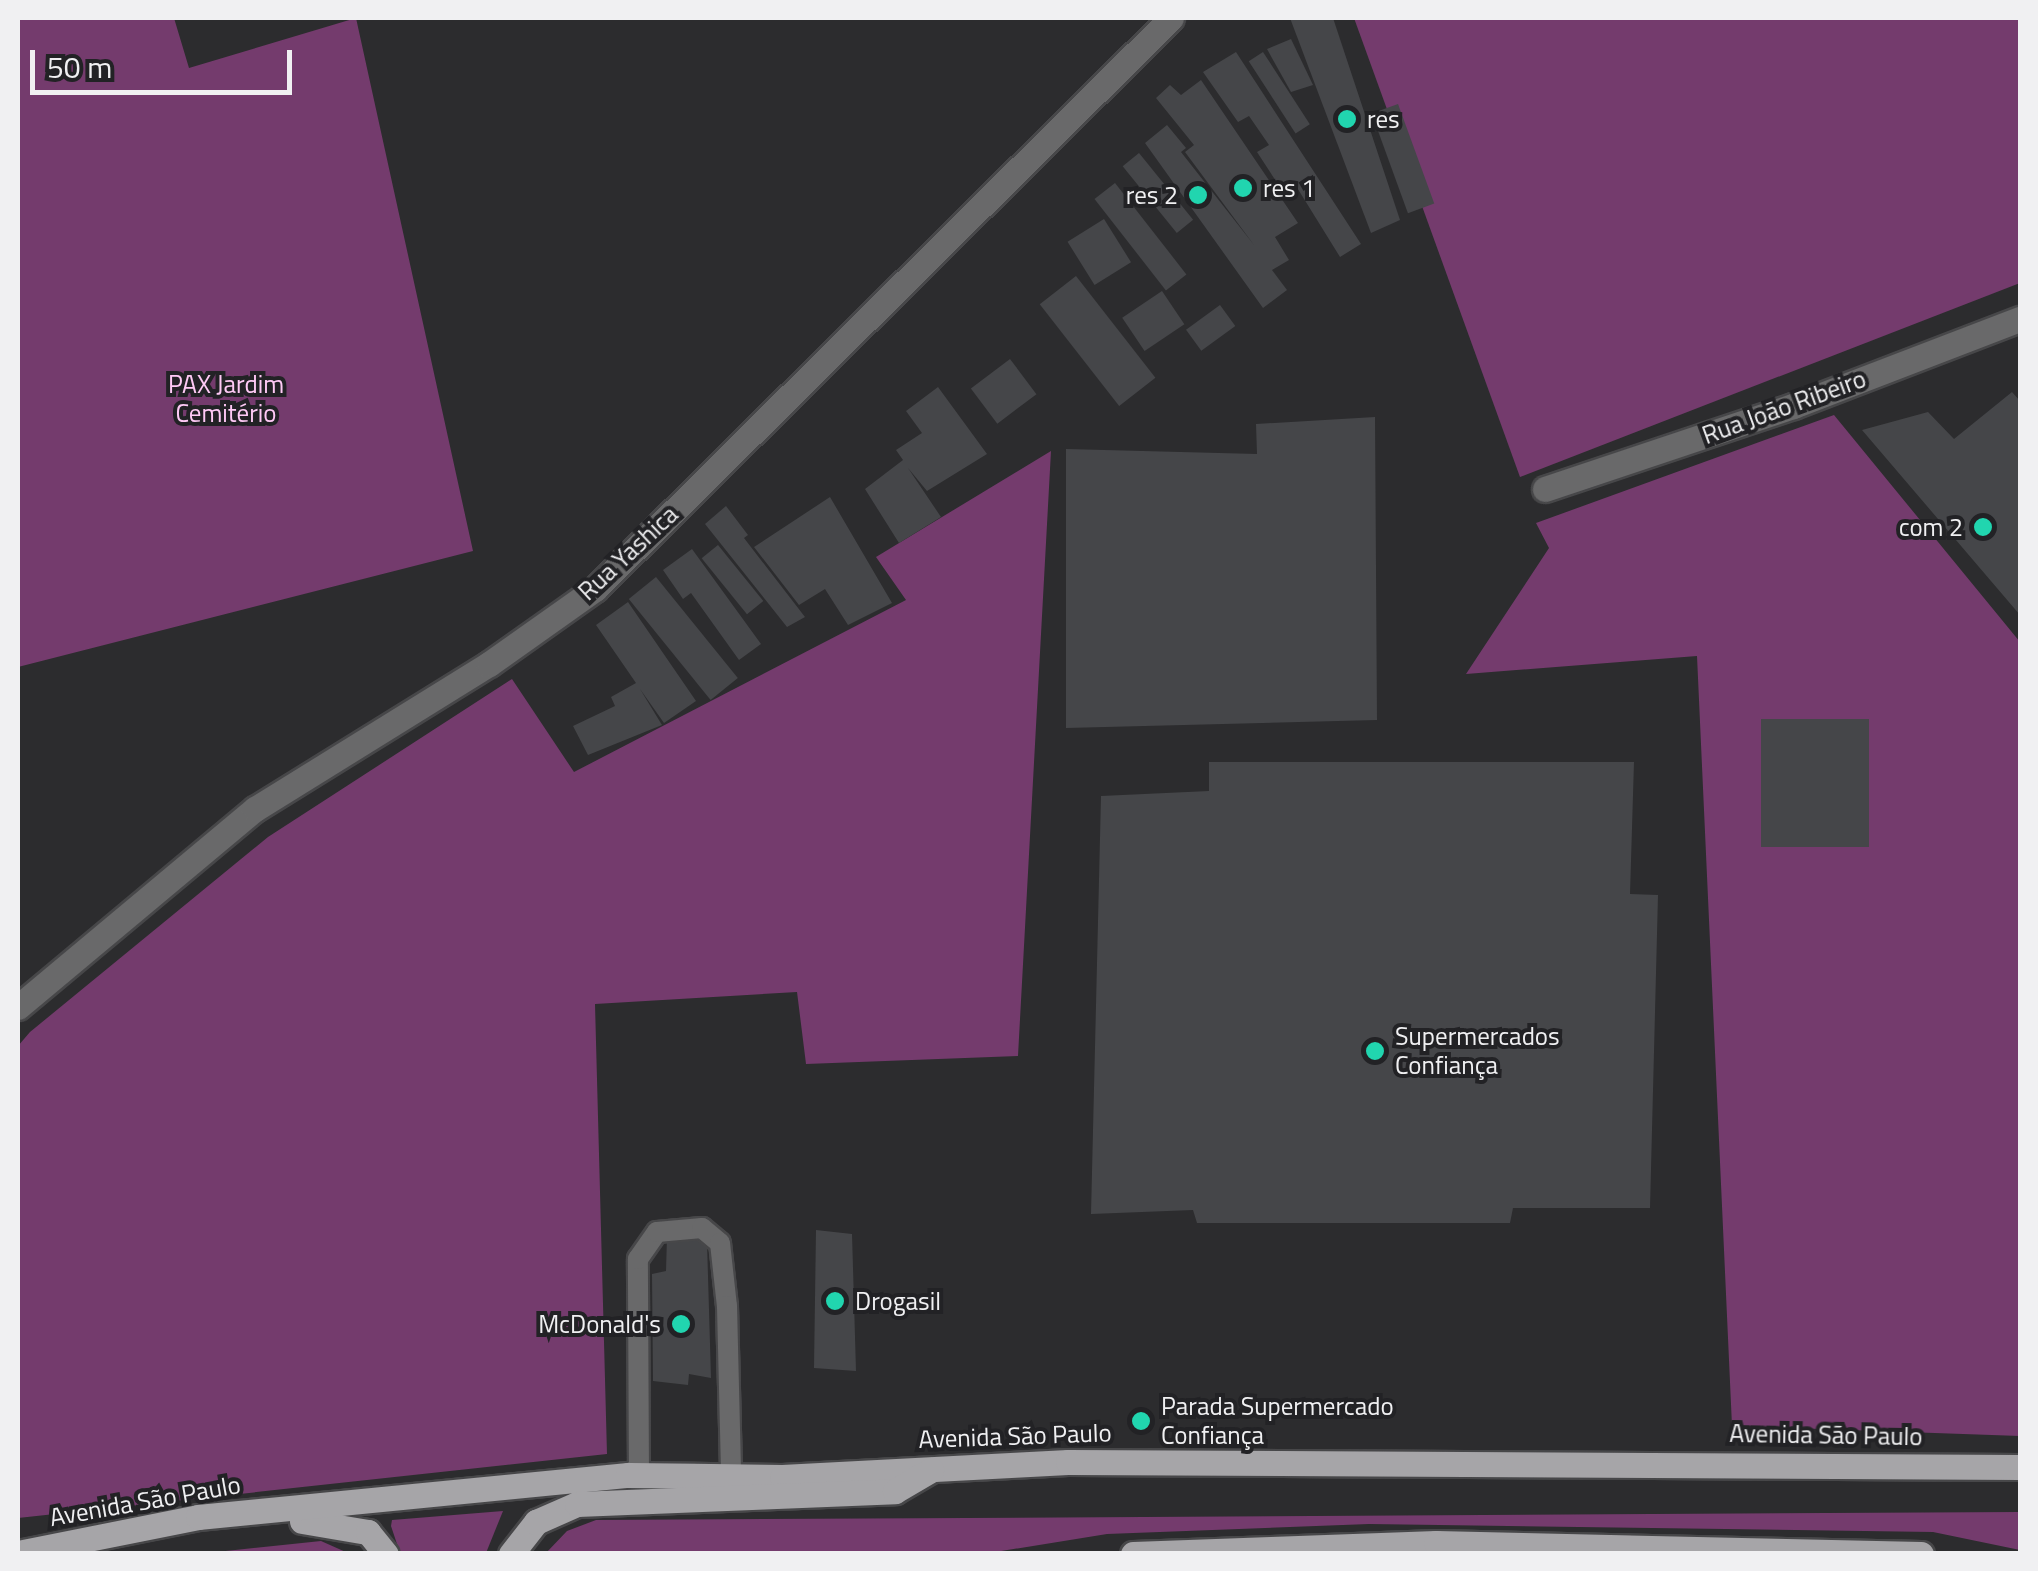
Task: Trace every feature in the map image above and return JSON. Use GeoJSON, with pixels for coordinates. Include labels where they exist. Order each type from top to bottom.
{"type":"FeatureCollection","features":[{"type":"Feature","properties":{"kind":"main road","name":"Avenida São Paulo"},"geometry":{"type":"LineString","coordinates":[[18,1553],[198,1517],[639,1476],[936,1467],[2020,1467]]}},
{"type":"Feature","properties":{"kind":"main road"},"geometry":{"type":"LineString","coordinates":[[512,1554],[536,1522],[577,1504],[895,1491],[936,1467]]}},
{"type":"Feature","properties":{"kind":"main road"},"geometry":{"type":"LineString","coordinates":[[198,1517],[326,1522],[368,1532],[386,1554]]}},
{"type":"Feature","properties":{"kind":"main road"},"geometry":{"type":"LineString","coordinates":[[1134,1554],[1436,1543],[1921,1554]]}},
{"type":"Feature","properties":{"kind":"street","name":"Rua Yashica"},"geometry":{"type":"LineString","coordinates":[[18,1007],[255,809],[489,664],[595,589],[1171,18]]}},
{"type":"Feature","properties":{"kind":"street","name":"Rua Joāo Ribeiro"},"geometry":{"type":"LineString","coordinates":[[1545,489],[1793,406],[2020,319]]}},
{"type":"Feature","properties":{"kind":"street"},"geometry":{"type":"LineString","coordinates":[[1383,1554],[1436,1543]]}},
{"type":"Feature","properties":{"kind":"lane"},"geometry":{"type":"LineString","coordinates":[[639,1476],[638,1258],[658,1232],[702,1228],[720,1243],[727,1306],[731,1474]]}},
{"type":"Feature","properties":{"kind":"green space","name":"PAX Jardim Cemitério"},"geometry":{"type":"Polygon","coordinates":[[[18,18],[174,18],[189,68],[356,18],[473,551],[18,667],[18,18]]]}},
{"type":"Feature","properties":{"kind":"green space"},"geometry":{"type":"Polygon","coordinates":[[[1354,18],[2020,18],[2020,283],[1520,477],[1354,18]]]}},
{"type":"Feature","properties":{"kind":"green space"},"geometry":{"type":"Polygon","coordinates":[[[1834,415],[2020,642],[2020,1436],[1732,1426],[1697,656],[1466,674],[1549,548],[1536,523],[1834,415]]]}},
{"type":"Feature","properties":{"kind":"green space"},"geometry":{"type":"Polygon","coordinates":[[[1051,451],[1018,1056],[806,1064],[797,992],[595,1004],[607,1454],[18,1518],[18,1046],[30,1032],[268,837],[512,679],[574,772],[906,600],[876,557],[1051,451]]]}},
{"type":"Feature","properties":{"kind":"green space"},"geometry":{"type":"Polygon","coordinates":[[[503,1511],[486,1553],[400,1553],[391,1526],[392,1520],[503,1511]]]}},
{"type":"Feature","properties":{"kind":"green space"},"geometry":{"type":"Polygon","coordinates":[[[2020,1512],[2020,1550],[1933,1532],[1369,1524],[1107,1534],[983,1554],[546,1553],[567,1531],[596,1520],[2020,1512]]]}},
{"type":"Feature","properties":{"kind":"green space"},"geometry":{"type":"Polygon","coordinates":[[[321,1541],[348,1553],[207,1553],[321,1541]]]}},
{"type":"Feature","properties":{"kind":"building","name":"res"},"geometry":{"type":"Polygon","coordinates":[[[1290,18],[1333,18],[1400,220],[1371,233],[1290,18]]]}},
{"type":"Feature","properties":{"kind":"building","name":"res"},"geometry":{"type":"Polygon","coordinates":[[[1291,39],[1313,85],[1291,92],[1267,49],[1291,39]]]}},
{"type":"Feature","properties":{"kind":"building"},"geometry":{"type":"Polygon","coordinates":[[[1236,52],[1361,244],[1340,257],[1296,186],[1283,192],[1257,152],[1269,145],[1249,116],[1238,122],[1203,72],[1236,52]]]}},
{"type":"Feature","properties":{"kind":"building","name":"res 1"},"geometry":{"type":"Polygon","coordinates":[[[1263,52],[1310,124],[1296,133],[1249,61],[1263,52]]]}},
{"type":"Feature","properties":{"kind":"building","name":"res 1"},"geometry":{"type":"Polygon","coordinates":[[[1201,80],[1298,223],[1275,237],[1289,260],[1272,270],[1287,290],[1263,308],[1145,143],[1167,125],[1186,148],[1181,152],[1254,245],[1185,152],[1194,145],[1156,98],[1170,85],[1181,95],[1201,80]]]}},
{"type":"Feature","properties":{"kind":"building","name":"res 1"},"geometry":{"type":"Polygon","coordinates":[[[1398,104],[1434,204],[1408,213],[1372,114],[1398,104]]]}},
{"type":"Feature","properties":{"kind":"building","name":"res 2"},"geometry":{"type":"Polygon","coordinates":[[[1139,153],[1193,220],[1177,233],[1123,166],[1139,153]]]}},
{"type":"Feature","properties":{"kind":"building"},"geometry":{"type":"Polygon","coordinates":[[[1115,183],[1186,274],[1166,290],[1095,199],[1115,183]]]}},
{"type":"Feature","properties":{"kind":"building"},"geometry":{"type":"Polygon","coordinates":[[[1104,219],[1131,262],[1095,285],[1068,242],[1104,219]]]}},
{"type":"Feature","properties":{"kind":"building"},"geometry":{"type":"Polygon","coordinates":[[[1076,276],[1155,378],[1119,406],[1040,304],[1076,276]]]}},
{"type":"Feature","properties":{"kind":"building"},"geometry":{"type":"Polygon","coordinates":[[[1162,291],[1184,324],[1145,351],[1122,318],[1162,291]]]}},
{"type":"Feature","properties":{"kind":"building"},"geometry":{"type":"Polygon","coordinates":[[[1220,305],[1235,326],[1201,351],[1186,330],[1220,305]]]}},
{"type":"Feature","properties":{"kind":"building"},"geometry":{"type":"Polygon","coordinates":[[[1010,359],[1036,394],[997,424],[971,388],[1010,359]]]}},
{"type":"Feature","properties":{"kind":"building"},"geometry":{"type":"Polygon","coordinates":[[[938,387],[987,454],[927,491],[908,468],[941,517],[899,543],[865,489],[903,460],[896,450],[922,433],[906,411],[938,387]]]}},
{"type":"Feature","properties":{"kind":"building","name":"com 2"},"geometry":{"type":"Polygon","coordinates":[[[2012,392],[2020,401],[2020,615],[1862,430],[1928,412],[1954,439],[2012,392]]]}},
{"type":"Feature","properties":{"kind":"building"},"geometry":{"type":"Polygon","coordinates":[[[1375,417],[1377,720],[1066,728],[1066,449],[1257,454],[1256,424],[1375,417]]]}},
{"type":"Feature","properties":{"kind":"building"},"geometry":{"type":"Polygon","coordinates":[[[830,497],[892,603],[848,625],[825,589],[799,605],[754,547],[830,497]]]}},
{"type":"Feature","properties":{"kind":"building"},"geometry":{"type":"Polygon","coordinates":[[[726,506],[748,535],[744,538],[805,617],[787,627],[705,524],[726,506]]]}},
{"type":"Feature","properties":{"kind":"building"},"geometry":{"type":"Polygon","coordinates":[[[718,545],[763,601],[747,614],[702,558],[718,545]]]}},
{"type":"Feature","properties":{"kind":"building"},"geometry":{"type":"Polygon","coordinates":[[[692,549],[761,644],[739,660],[691,593],[683,599],[663,570],[692,549]]]}},
{"type":"Feature","properties":{"kind":"building"},"geometry":{"type":"Polygon","coordinates":[[[656,577],[738,678],[711,700],[629,599],[656,577]]]}},
{"type":"Feature","properties":{"kind":"building"},"geometry":{"type":"Polygon","coordinates":[[[628,602],[696,701],[664,723],[640,689],[662,725],[588,755],[573,726],[615,706],[611,697],[636,683],[596,625],[628,602]]]}},
{"type":"Feature","properties":{"kind":"building"},"geometry":{"type":"Polygon","coordinates":[[[1761,719],[1869,719],[1869,847],[1761,847],[1761,719]]]}},
{"type":"Feature","properties":{"kind":"building","name":"Supermercados Confiança"},"geometry":{"type":"Polygon","coordinates":[[[1209,762],[1634,762],[1630,894],[1658,895],[1650,1208],[1513,1208],[1510,1223],[1197,1223],[1193,1210],[1091,1214],[1101,796],[1209,791],[1209,762]]]}},
{"type":"Feature","properties":{"kind":"building","name":"Drogasil"},"geometry":{"type":"Polygon","coordinates":[[[816,1230],[852,1234],[856,1371],[814,1368],[816,1230]]]}},
{"type":"Feature","properties":{"kind":"building","name":"McDonald's"},"geometry":{"type":"Polygon","coordinates":[[[667,1236],[707,1242],[711,1378],[689,1374],[688,1385],[653,1381],[652,1274],[666,1271],[667,1236]]]}},
{"type":"Feature","properties":{"kind":"place","name":"res"},"geometry":{"type":"Point","coordinates":[1347,119]}},
{"type":"Feature","properties":{"kind":"place","name":"res 1"},"geometry":{"type":"Point","coordinates":[1243,188]}},
{"type":"Feature","properties":{"kind":"place","name":"res 2"},"geometry":{"type":"Point","coordinates":[1198,195]}},
{"type":"Feature","properties":{"kind":"place","name":"com 2"},"geometry":{"type":"Point","coordinates":[1983,527]}},
{"type":"Feature","properties":{"kind":"place","name":"Supermercados Confiança"},"geometry":{"type":"Point","coordinates":[1375,1051]}},
{"type":"Feature","properties":{"kind":"place","name":"Drogasil"},"geometry":{"type":"Point","coordinates":[835,1301]}},
{"type":"Feature","properties":{"kind":"place","name":"McDonald's"},"geometry":{"type":"Point","coordinates":[681,1324]}},
{"type":"Feature","properties":{"kind":"place","name":"Parada Supermercado Confiança"},"geometry":{"type":"Point","coordinates":[1141,1421]}}]}
